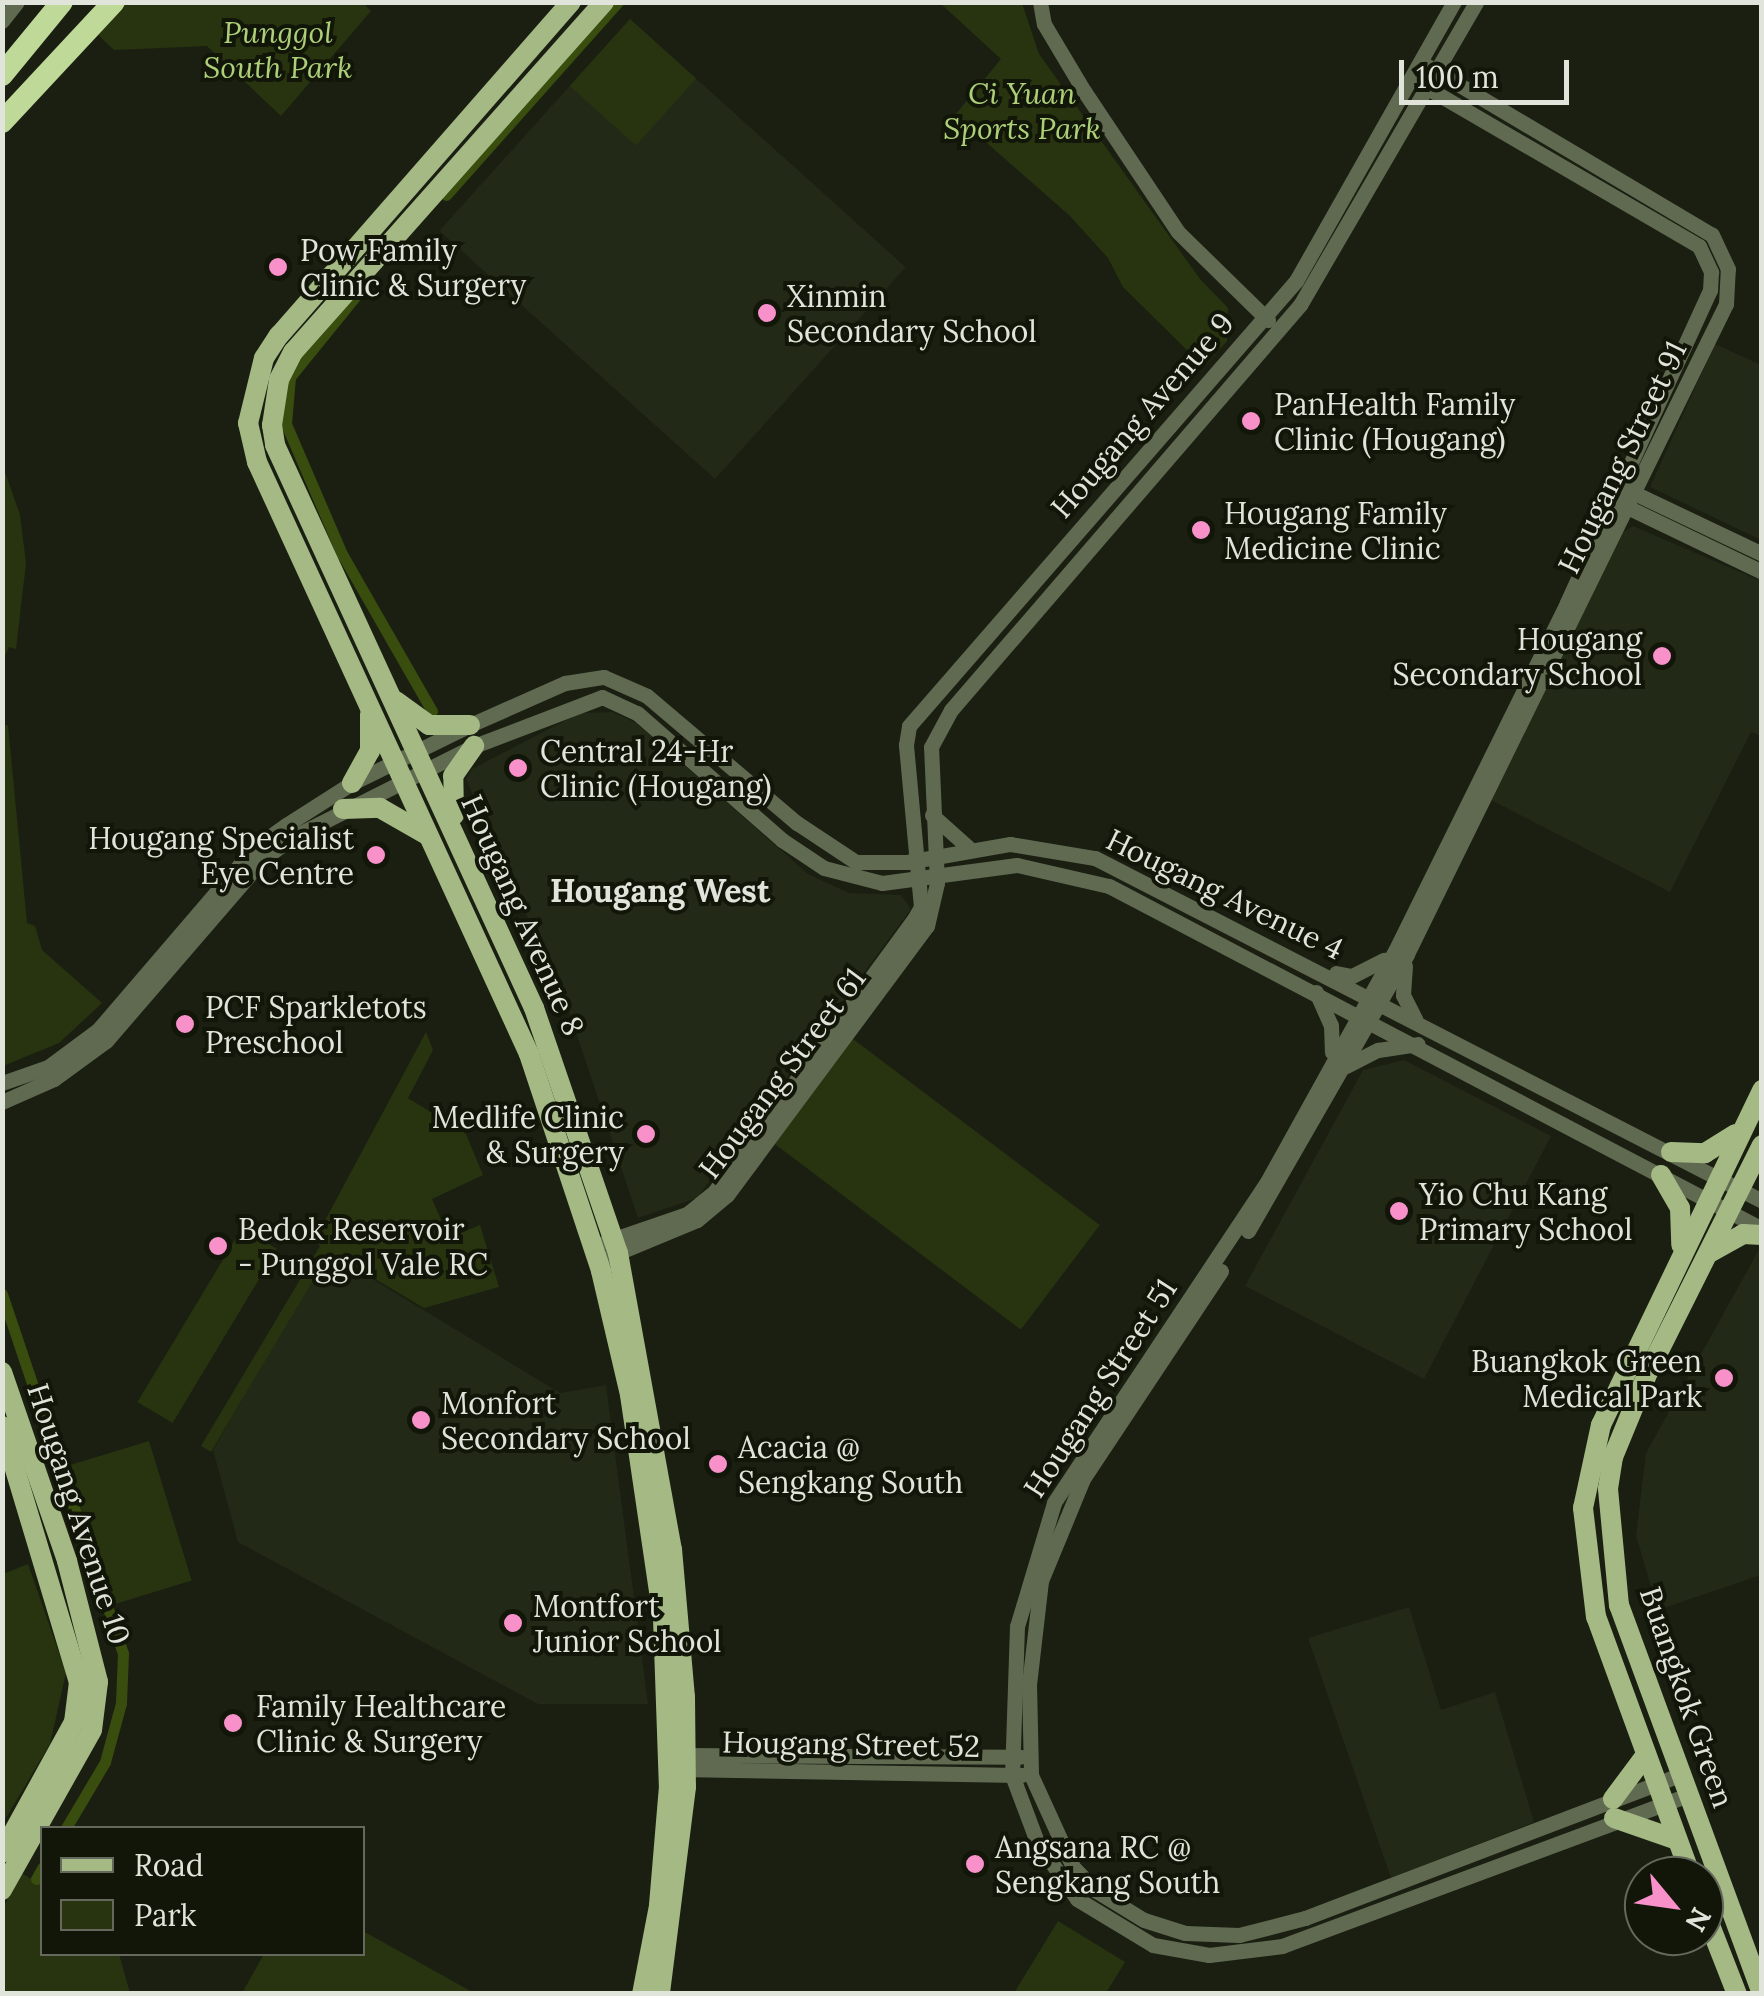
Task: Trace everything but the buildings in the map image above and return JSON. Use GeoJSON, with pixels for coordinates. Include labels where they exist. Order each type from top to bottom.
{"type":"FeatureCollection","features":[{"type":"Feature","properties":{"kind":"highway"},"geometry":{"type":"LineString","coordinates":[[2,75],[62,2]]}},
{"type":"Feature","properties":{"kind":"highway"},"geometry":{"type":"LineString","coordinates":[[2,122],[114,2]]}},
{"type":"Feature","properties":{"kind":"main road","name":"Hougang Avenue 8"},"geometry":{"type":"LineString","coordinates":[[570,2],[293,352],[272,406],[274,445],[421,762],[456,827],[552,1052],[606,1250],[658,1583],[678,1762],[660,1994]]}},
{"type":"Feature","properties":{"kind":"main road","name":"Hougang Avenue 8"},"geometry":{"type":"LineString","coordinates":[[604,2],[568,42],[451,154],[280,334],[253,390],[249,440],[530,1056],[606,1250]]}},
{"type":"Feature","properties":{"kind":"main road"},"geometry":{"type":"LineString","coordinates":[[549,27],[568,42]]}},
{"type":"Feature","properties":{"kind":"main road"},"geometry":{"type":"LineString","coordinates":[[391,696],[429,725],[472,736],[453,776],[456,827]]}},
{"type":"Feature","properties":{"kind":"main road"},"geometry":{"type":"LineString","coordinates":[[352,783],[370,752],[370,707]]}},
{"type":"Feature","properties":{"kind":"main road"},"geometry":{"type":"LineString","coordinates":[[343,809],[380,808],[433,840]]}},
{"type":"Feature","properties":{"kind":"main road","name":"Buangkok Green"},"geometry":{"type":"LineString","coordinates":[[1683,1856],[1596,1617],[1582,1508],[1601,1424],[1762,1090]]}},
{"type":"Feature","properties":{"kind":"main road"},"geometry":{"type":"LineString","coordinates":[[1671,1152],[1714,1150],[1742,1130]]}},
{"type":"Feature","properties":{"kind":"main road","name":"Buangkok Green"},"geometry":{"type":"LineString","coordinates":[[1762,1145],[1633,1406],[1608,1489],[1619,1605],[1762,1993]]}},
{"type":"Feature","properties":{"kind":"main road"},"geometry":{"type":"LineString","coordinates":[[1662,1175],[1680,1208],[1679,1256]]}},
{"type":"Feature","properties":{"kind":"main road"},"geometry":{"type":"LineString","coordinates":[[1710,1253],[1743,1234],[1762,1232]]}},
{"type":"Feature","properties":{"kind":"main road","name":"Hougang Avenue 10"},"geometry":{"type":"LineString","coordinates":[[2,1372],[67,1561],[98,1682],[92,1730],[2,1890]]}},
{"type":"Feature","properties":{"kind":"main road","name":"Hougang Avenue 10"},"geometry":{"type":"LineString","coordinates":[[2,1426],[79,1682],[74,1722],[2,1853]]}},
{"type":"Feature","properties":{"kind":"main road"},"geometry":{"type":"LineString","coordinates":[[1645,1756],[1614,1809],[1676,1840]]}},
{"type":"Feature","properties":{"kind":"main road","name":"Hougang Avenue 8"},"geometry":{"type":"LineString","coordinates":[[642,1994],[659,1906],[678,1762]]}},
{"type":"Feature","properties":{"kind":"main road"},"geometry":{"type":"LineString","coordinates":[[1722,1956],[1737,1994]]}},
{"type":"Feature","properties":{"kind":"street"},"geometry":{"type":"LineString","coordinates":[[2,21],[17,2]]}},
{"type":"Feature","properties":{"kind":"street"},"geometry":{"type":"LineString","coordinates":[[1040,2],[1044,24],[1084,91],[1178,232],[1279,329]]}},
{"type":"Feature","properties":{"kind":"street","name":"Hougang Avenue 9"},"geometry":{"type":"LineString","coordinates":[[918,868],[906,745],[921,709],[1310,262],[1454,2]]}},
{"type":"Feature","properties":{"kind":"street","name":"Hougang Avenue 9"},"geometry":{"type":"LineString","coordinates":[[936,856],[930,746],[951,710],[1279,329],[1338,248],[1476,2]]}},
{"type":"Feature","properties":{"kind":"street","name":"Hougang Street 91"},"geometry":{"type":"LineString","coordinates":[[1374,998],[1401,953],[1625,497],[1672,421],[1726,304],[1728,269],[1718,242],[1421,62]]}},
{"type":"Feature","properties":{"kind":"street","name":"Hougang Street 91"},"geometry":{"type":"LineString","coordinates":[[1412,79],[1699,246],[1711,272],[1710,290],[1655,413],[1625,497]]}},
{"type":"Feature","properties":{"kind":"street"},"geometry":{"type":"LineString","coordinates":[[1655,413],[1672,421]]}},
{"type":"Feature","properties":{"kind":"street"},"geometry":{"type":"LineString","coordinates":[[1625,497],[1762,554]]}},
{"type":"Feature","properties":{"kind":"street"},"geometry":{"type":"LineString","coordinates":[[1625,497],[1762,572]]}},
{"type":"Feature","properties":{"kind":"street","name":"Hougang Avenue 4"},"geometry":{"type":"LineString","coordinates":[[2,1082],[48,1067],[82,1044],[262,860],[400,772],[580,678],[625,683],[820,841],[856,862],[890,863],[937,873],[1017,866],[1109,886],[1418,1044],[1762,1232]]}},
{"type":"Feature","properties":{"kind":"street","name":"Hougang Avenue 4"},"geometry":{"type":"LineString","coordinates":[[472,736],[586,699],[620,701],[797,851],[854,879],[891,882],[936,856],[970,848],[1038,846],[1095,858],[1416,1018],[1762,1201]]}},
{"type":"Feature","properties":{"kind":"street","name":"Hougang Avenue 4"},"geometry":{"type":"LineString","coordinates":[[2,1102],[88,1056],[254,849],[352,783],[400,772]]}},
{"type":"Feature","properties":{"kind":"street"},"geometry":{"type":"LineString","coordinates":[[932,815],[970,848]]}},
{"type":"Feature","properties":{"kind":"street"},"geometry":{"type":"LineString","coordinates":[[890,863],[902,856],[914,830]]}},
{"type":"Feature","properties":{"kind":"street"},"geometry":{"type":"LineString","coordinates":[[928,908],[937,873],[936,856]]}},
{"type":"Feature","properties":{"kind":"street"},"geometry":{"type":"LineString","coordinates":[[918,868],[928,908]]}},
{"type":"Feature","properties":{"kind":"street","name":"Hougang Street 61"},"geometry":{"type":"LineString","coordinates":[[606,1250],[686,1214],[715,1191],[928,908],[973,869]]}},
{"type":"Feature","properties":{"kind":"street"},"geometry":{"type":"LineString","coordinates":[[891,882],[928,908]]}},
{"type":"Feature","properties":{"kind":"street"},"geometry":{"type":"LineString","coordinates":[[1327,973],[1362,973],[1401,953],[1403,995],[1416,1018]]}},
{"type":"Feature","properties":{"kind":"street"},"geometry":{"type":"LineString","coordinates":[[1316,992],[1331,1025],[1338,1061],[1418,1044]]}},
{"type":"Feature","properties":{"kind":"street","name":"Hougang Street 51"},"geometry":{"type":"LineString","coordinates":[[1374,998],[1249,1210],[1054,1504],[1019,1613],[1012,1775],[1036,1842],[1078,1899],[1153,1945],[1209,1954],[1282,1946],[1614,1809]]}},
{"type":"Feature","properties":{"kind":"street","name":"Hougang Street 51"},"geometry":{"type":"LineString","coordinates":[[1338,1061],[1276,1189],[1065,1510],[1040,1581],[1032,1636],[1030,1775],[1054,1837],[1095,1890],[1161,1927],[1213,1936],[1290,1923],[1658,1794],[1690,1794]]}},
{"type":"Feature","properties":{"kind":"street","name":"Hougang Street 52"},"geometry":{"type":"LineString","coordinates":[[678,1762],[1029,1757]]}},
{"type":"Feature","properties":{"kind":"street","name":"Hougang Street 52"},"geometry":{"type":"LineString","coordinates":[[678,1762],[1030,1775]]}},
{"type":"Feature","properties":{"kind":"street","name":"Hougang Street 51"},"geometry":{"type":"LineString","coordinates":[[1658,1794],[1682,1774]]}},
{"type":"Feature","properties":{"kind":"shaded area"},"geometry":{"type":"Polygon","coordinates":[[[630,19],[906,267],[715,479],[439,231],[630,19]]]}},
{"type":"Feature","properties":{"kind":"shaded area"},"geometry":{"type":"Polygon","coordinates":[[[1715,344],[1761,365],[1761,540],[1650,487],[1715,344]]]}},
{"type":"Feature","properties":{"kind":"shaded area","name":"Hougang Secondary School"},"geometry":{"type":"Polygon","coordinates":[[[1633,526],[1761,581],[1761,736],[1751,732],[1670,892],[1491,800],[1623,532],[1633,526]]]}},
{"type":"Feature","properties":{"kind":"shaded area"},"geometry":{"type":"Polygon","coordinates":[[[613,712],[636,723],[808,874],[849,893],[901,895],[911,909],[697,1198],[638,1218],[568,1008],[466,779],[472,769],[580,713],[613,712]]]}},
{"type":"Feature","properties":{"kind":"shaded area","name":"Yio Chu Kang Primary School"},"geometry":{"type":"Polygon","coordinates":[[[1404,1060],[1551,1136],[1424,1379],[1245,1286],[1363,1070],[1404,1060]]]}},
{"type":"Feature","properties":{"kind":"shaded area","name":"Buangkok Green Medical Park"},"geometry":{"type":"Polygon","coordinates":[[[1761,1246],[1761,1575],[1658,1610],[1636,1536],[1646,1453],[1761,1246]]]}},
{"type":"Feature","properties":{"kind":"shaded area"},"geometry":{"type":"Polygon","coordinates":[[[328,1252],[560,1393],[606,1385],[648,1704],[538,1704],[238,1542],[213,1450],[328,1252]]]}},
{"type":"Feature","properties":{"kind":"shaded area"},"geometry":{"type":"Polygon","coordinates":[[[1409,1607],[1441,1710],[1495,1692],[1534,1822],[1391,1878],[1308,1638],[1409,1607]]]}},
{"type":"Feature","properties":{"kind":"green space","name":"Punggol South Park"},"geometry":{"type":"Polygon","coordinates":[[[362,2],[371,11],[281,116],[207,46],[114,50],[91,28],[114,3],[362,2]]]}},
{"type":"Feature","properties":{"kind":"green space","name":"Ci Yuan Sports Park"},"geometry":{"type":"Polygon","coordinates":[[[940,3],[1022,3],[1039,54],[1200,279],[1228,308],[1227,341],[1204,367],[1123,287],[1108,258],[1070,216],[955,115],[1001,59],[940,3]]]}},
{"type":"Feature","properties":{"kind":"green space"},"geometry":{"type":"Polygon","coordinates":[[[630,19],[696,79],[636,145],[570,86],[630,19]]]}},
{"type":"Feature","properties":{"kind":"green space"},"geometry":{"type":"Polygon","coordinates":[[[3,466],[20,515],[26,563],[16,649],[9,647],[3,660],[3,466]]]}},
{"type":"Feature","properties":{"kind":"green space"},"geometry":{"type":"Polygon","coordinates":[[[8,725],[27,923],[35,926],[42,950],[102,1003],[59,1043],[3,1066],[2,726],[8,725]]]}},
{"type":"Feature","properties":{"kind":"green space"},"geometry":{"type":"Polygon","coordinates":[[[426,1032],[433,1050],[408,1098],[466,1134],[483,1175],[432,1199],[449,1238],[480,1225],[499,1287],[424,1308],[330,1252],[211,1452],[201,1446],[320,1246],[314,1241],[426,1032]]]}},
{"type":"Feature","properties":{"kind":"green space"},"geometry":{"type":"Polygon","coordinates":[[[849,1036],[1100,1225],[1021,1330],[770,1141],[849,1036]]]}},
{"type":"Feature","properties":{"kind":"green space"},"geometry":{"type":"Polygon","coordinates":[[[242,1228],[277,1249],[173,1423],[137,1402],[242,1228]]]}},
{"type":"Feature","properties":{"kind":"green space"},"geometry":{"type":"Polygon","coordinates":[[[149,1441],[192,1581],[99,1609],[56,1469],[149,1441]]]}},
{"type":"Feature","properties":{"kind":"green space"},"geometry":{"type":"Polygon","coordinates":[[[28,1564],[66,1673],[50,1744],[3,1823],[3,1574],[28,1564]]]}},
{"type":"Feature","properties":{"kind":"green space"},"geometry":{"type":"Polygon","coordinates":[[[21,1873],[40,1884],[40,1956],[120,1956],[130,1993],[8,1993],[3,1988],[2,1910],[21,1873]]]}},
{"type":"Feature","properties":{"kind":"green space"},"geometry":{"type":"Polygon","coordinates":[[[1058,1921],[1125,1962],[1106,1993],[1014,1993],[1058,1921]]]}},
{"type":"Feature","properties":{"kind":"green space"},"geometry":{"type":"Polygon","coordinates":[[[365,1932],[474,1993],[242,1993],[263,1956],[365,1956],[365,1932]]]}},
{"type":"Feature","properties":{"kind":"waterway"},"geometry":{"type":"LineString","coordinates":[[446,195],[618,2]]}},
{"type":"Feature","properties":{"kind":"waterway"},"geometry":{"type":"LineString","coordinates":[[363,287],[290,377],[286,424],[342,554],[432,711]]}},
{"type":"Feature","properties":{"kind":"waterway"},"geometry":{"type":"LineString","coordinates":[[2,1294],[123,1653],[121,1703],[105,1762],[67,1826]]}},
{"type":"Feature","properties":{"kind":"waterway"},"geometry":{"type":"LineString","coordinates":[[36,1879],[40,1872]]}},
{"type":"Feature","properties":{"kind":"place","name":"Pow Family Clinic & Surgery"},"geometry":{"type":"Point","coordinates":[278,267]}},
{"type":"Feature","properties":{"kind":"place","name":"Xinmin Secondary School"},"geometry":{"type":"Point","coordinates":[767,313]}},
{"type":"Feature","properties":{"kind":"place","name":"PanHealth Family Clinic (Hougang)"},"geometry":{"type":"Point","coordinates":[1251,421]}},
{"type":"Feature","properties":{"kind":"place","name":"Hougang Family Medicine Clinic"},"geometry":{"type":"Point","coordinates":[1201,530]}},
{"type":"Feature","properties":{"kind":"place","name":"Hougang Secondary School"},"geometry":{"type":"Point","coordinates":[1662,656]}},
{"type":"Feature","properties":{"kind":"place","name":"Central 24-Hr Clinic (Hougang)"},"geometry":{"type":"Point","coordinates":[518,768]}},
{"type":"Feature","properties":{"kind":"place","name":"Hougang Specialist Eye Centre"},"geometry":{"type":"Point","coordinates":[376,855]}},
{"type":"Feature","properties":{"kind":"place","name":"PCF Sparkletots Preschool"},"geometry":{"type":"Point","coordinates":[185,1024]}},
{"type":"Feature","properties":{"kind":"place","name":"Medlife Clinic & Surgery"},"geometry":{"type":"Point","coordinates":[646,1134]}},
{"type":"Feature","properties":{"kind":"place","name":"Yio Chu Kang Primary School"},"geometry":{"type":"Point","coordinates":[1399,1211]}},
{"type":"Feature","properties":{"kind":"place","name":"Bedok Reservoir - Punggol Vale RC"},"geometry":{"type":"Point","coordinates":[218,1246]}},
{"type":"Feature","properties":{"kind":"place","name":"Buangkok Green Medical Park"},"geometry":{"type":"Point","coordinates":[1724,1378]}},
{"type":"Feature","properties":{"kind":"place","name":"Monfort Secondary School"},"geometry":{"type":"Point","coordinates":[421,1420]}},
{"type":"Feature","properties":{"kind":"place","name":"Acacia @ Sengkang South"},"geometry":{"type":"Point","coordinates":[718,1464]}},
{"type":"Feature","properties":{"kind":"place","name":"Montfort Junior School"},"geometry":{"type":"Point","coordinates":[513,1623]}},
{"type":"Feature","properties":{"kind":"place","name":"Family Healthcare Clinic & Surgery"},"geometry":{"type":"Point","coordinates":[233,1723]}},
{"type":"Feature","properties":{"kind":"place","name":"Angsana RC @ Sengkang South"},"geometry":{"type":"Point","coordinates":[975,1864]}},
{"type":"Feature","properties":{"kind":"district","name":"Hougang West"},"geometry":{"type":"Point","coordinates":[660,891]}}]}
